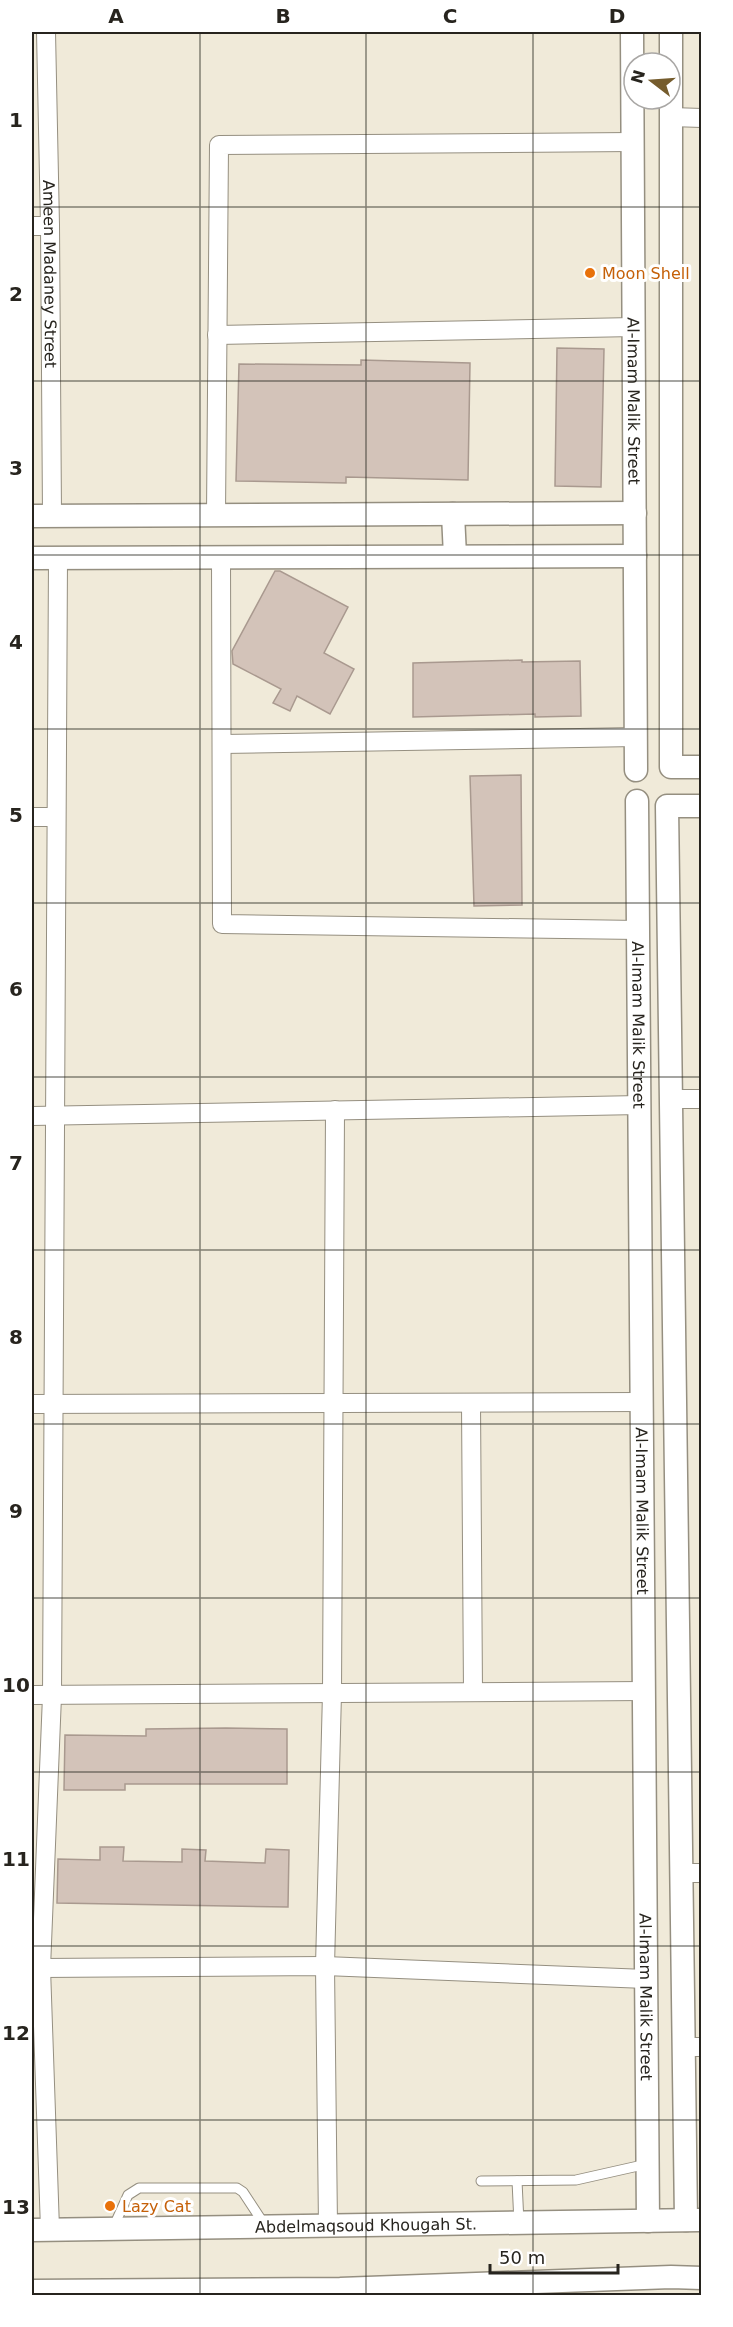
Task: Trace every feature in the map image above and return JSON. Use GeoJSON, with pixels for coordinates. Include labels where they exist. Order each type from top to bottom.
{"type":"FeatureCollection","features":[{"type":"Feature","properties":{"kind":"street","name":"Ameen Madaney Street"},"geometry":{"type":"LineString","coordinates":[[42,516],[50,226],[46,32]]}},
{"type":"Feature","properties":{"kind":"street","name":"Al-Imam Malik Street"},"geometry":{"type":"LineString","coordinates":[[632,32],[636,770]]}},
{"type":"Feature","properties":{"kind":"street"},"geometry":{"type":"LineString","coordinates":[[667,806],[677,795],[679,788],[676,773],[671,767],[671,32]]}},
{"type":"Feature","properties":{"kind":"street"},"geometry":{"type":"LineString","coordinates":[[671,117],[702,118]]}},
{"type":"Feature","properties":{"kind":"street"},"geometry":{"type":"LineString","coordinates":[[216,515],[219,145],[633,142]]}},
{"type":"Feature","properties":{"kind":"street"},"geometry":{"type":"LineString","coordinates":[[32,226],[50,226]]}},
{"type":"Feature","properties":{"kind":"street"},"geometry":{"type":"LineString","coordinates":[[217,335],[634,327]]}},
{"type":"Feature","properties":{"kind":"street"},"geometry":{"type":"LineString","coordinates":[[42,516],[634,513]]}},
{"type":"Feature","properties":{"kind":"street"},"geometry":{"type":"LineString","coordinates":[[453,514],[455,556]]}},
{"type":"Feature","properties":{"kind":"street"},"geometry":{"type":"LineString","coordinates":[[32,558],[635,556]]}},
{"type":"Feature","properties":{"kind":"street"},"geometry":{"type":"LineString","coordinates":[[221,557],[222,924],[638,930]]}},
{"type":"Feature","properties":{"kind":"street"},"geometry":{"type":"LineString","coordinates":[[41,2229],[35,1968],[52,1696],[58,558]]}},
{"type":"Feature","properties":{"kind":"street"},"geometry":{"type":"LineString","coordinates":[[222,744],[636,737]]}},
{"type":"Feature","properties":{"kind":"street"},"geometry":{"type":"LineString","coordinates":[[702,767],[671,767],[658,761],[650,761],[636,770],[631,786],[637,801],[652,809],[667,806],[702,806]]}},
{"type":"Feature","properties":{"kind":"street","name":"Al-Imam Malik Street"},"geometry":{"type":"LineString","coordinates":[[637,801],[648,2221]]}},
{"type":"Feature","properties":{"kind":"street","name":"Al-Imam Malik Street"},"geometry":{"type":"LineString","coordinates":[[667,806],[677,1548],[691,1873],[694,2220]]}},
{"type":"Feature","properties":{"kind":"street"},"geometry":{"type":"LineString","coordinates":[[32,817],[56,817]]}},
{"type":"Feature","properties":{"kind":"street"},"geometry":{"type":"LineString","coordinates":[[671,1099],[702,1099]]}},
{"type":"Feature","properties":{"kind":"street"},"geometry":{"type":"LineString","coordinates":[[32,1116],[640,1105]]}},
{"type":"Feature","properties":{"kind":"street"},"geometry":{"type":"LineString","coordinates":[[328,2226],[325,1966],[332,1693],[335,1110]]}},
{"type":"Feature","properties":{"kind":"street"},"geometry":{"type":"LineString","coordinates":[[32,1404],[642,1402]]}},
{"type":"Feature","properties":{"kind":"street"},"geometry":{"type":"LineString","coordinates":[[471,1403],[473,1692]]}},
{"type":"Feature","properties":{"kind":"street"},"geometry":{"type":"LineString","coordinates":[[643,1548],[677,1548]]}},
{"type":"Feature","properties":{"kind":"street"},"geometry":{"type":"LineString","coordinates":[[32,1695],[644,1691]]}},
{"type":"Feature","properties":{"kind":"street"},"geometry":{"type":"LineString","coordinates":[[35,1968],[325,1966],[646,1979]]}},
{"type":"Feature","properties":{"kind":"street","name":"Abdelmaqsoud Khougah St."},"geometry":{"type":"LineString","coordinates":[[41,2229],[694,2220]]}},
{"type":"Feature","properties":{"kind":"street"},"geometry":{"type":"LineString","coordinates":[[32,2292],[673,2289],[702,2278]]}},
{"type":"Feature","properties":{"kind":"lane"},"geometry":{"type":"LineString","coordinates":[[481,2181],[576,2180],[647,2164]]}},
{"type":"Feature","properties":{"kind":"lane"},"geometry":{"type":"LineString","coordinates":[[517,2181],[519,2223]]}},
{"type":"Feature","properties":{"kind":"lane"},"geometry":{"type":"LineString","coordinates":[[113,2229],[128,2195],[139,2188],[237,2188],[243,2192],[265,2226]]}},
{"type":"Feature","properties":{"kind":"building"},"geometry":{"type":"Polygon","coordinates":[[[557,348],[604,349],[601,487],[555,486],[557,348]]]}},
{"type":"Feature","properties":{"kind":"building"},"geometry":{"type":"Polygon","coordinates":[[[361,360],[470,363],[468,480],[346,477],[346,483],[236,481],[239,364],[361,365],[361,360]]]}},
{"type":"Feature","properties":{"kind":"building"},"geometry":{"type":"Polygon","coordinates":[[[275,571],[280,571],[348,607],[324,653],[354,669],[330,714],[297,696],[290,711],[273,703],[281,689],[233,664],[232,651],[275,571]]]}},
{"type":"Feature","properties":{"kind":"building"},"geometry":{"type":"Polygon","coordinates":[[[522,660],[522,662],[580,661],[581,716],[535,717],[535,714],[413,717],[413,663],[522,660]]]}},
{"type":"Feature","properties":{"kind":"building"},"geometry":{"type":"Polygon","coordinates":[[[521,775],[522,905],[474,906],[470,776],[521,775]]]}},
{"type":"Feature","properties":{"kind":"building"},"geometry":{"type":"Polygon","coordinates":[[[146,1729],[287,1729],[287,1784],[125,1784],[125,1790],[64,1790],[65,1735],[146,1736],[146,1729]]]}},
{"type":"Feature","properties":{"kind":"building"},"geometry":{"type":"Polygon","coordinates":[[[100,1847],[124,1847],[123,1861],[182,1862],[182,1849],[206,1850],[205,1861],[265,1863],[266,1849],[289,1850],[288,1907],[57,1903],[58,1859],[100,1860],[100,1847]]]}},
{"type":"Feature","properties":{"kind":"place","name":"Moon Shell"},"geometry":{"type":"Point","coordinates":[590,273]}},
{"type":"Feature","properties":{"kind":"place","name":"Lazy Cat"},"geometry":{"type":"Point","coordinates":[110,2206]}}]}
